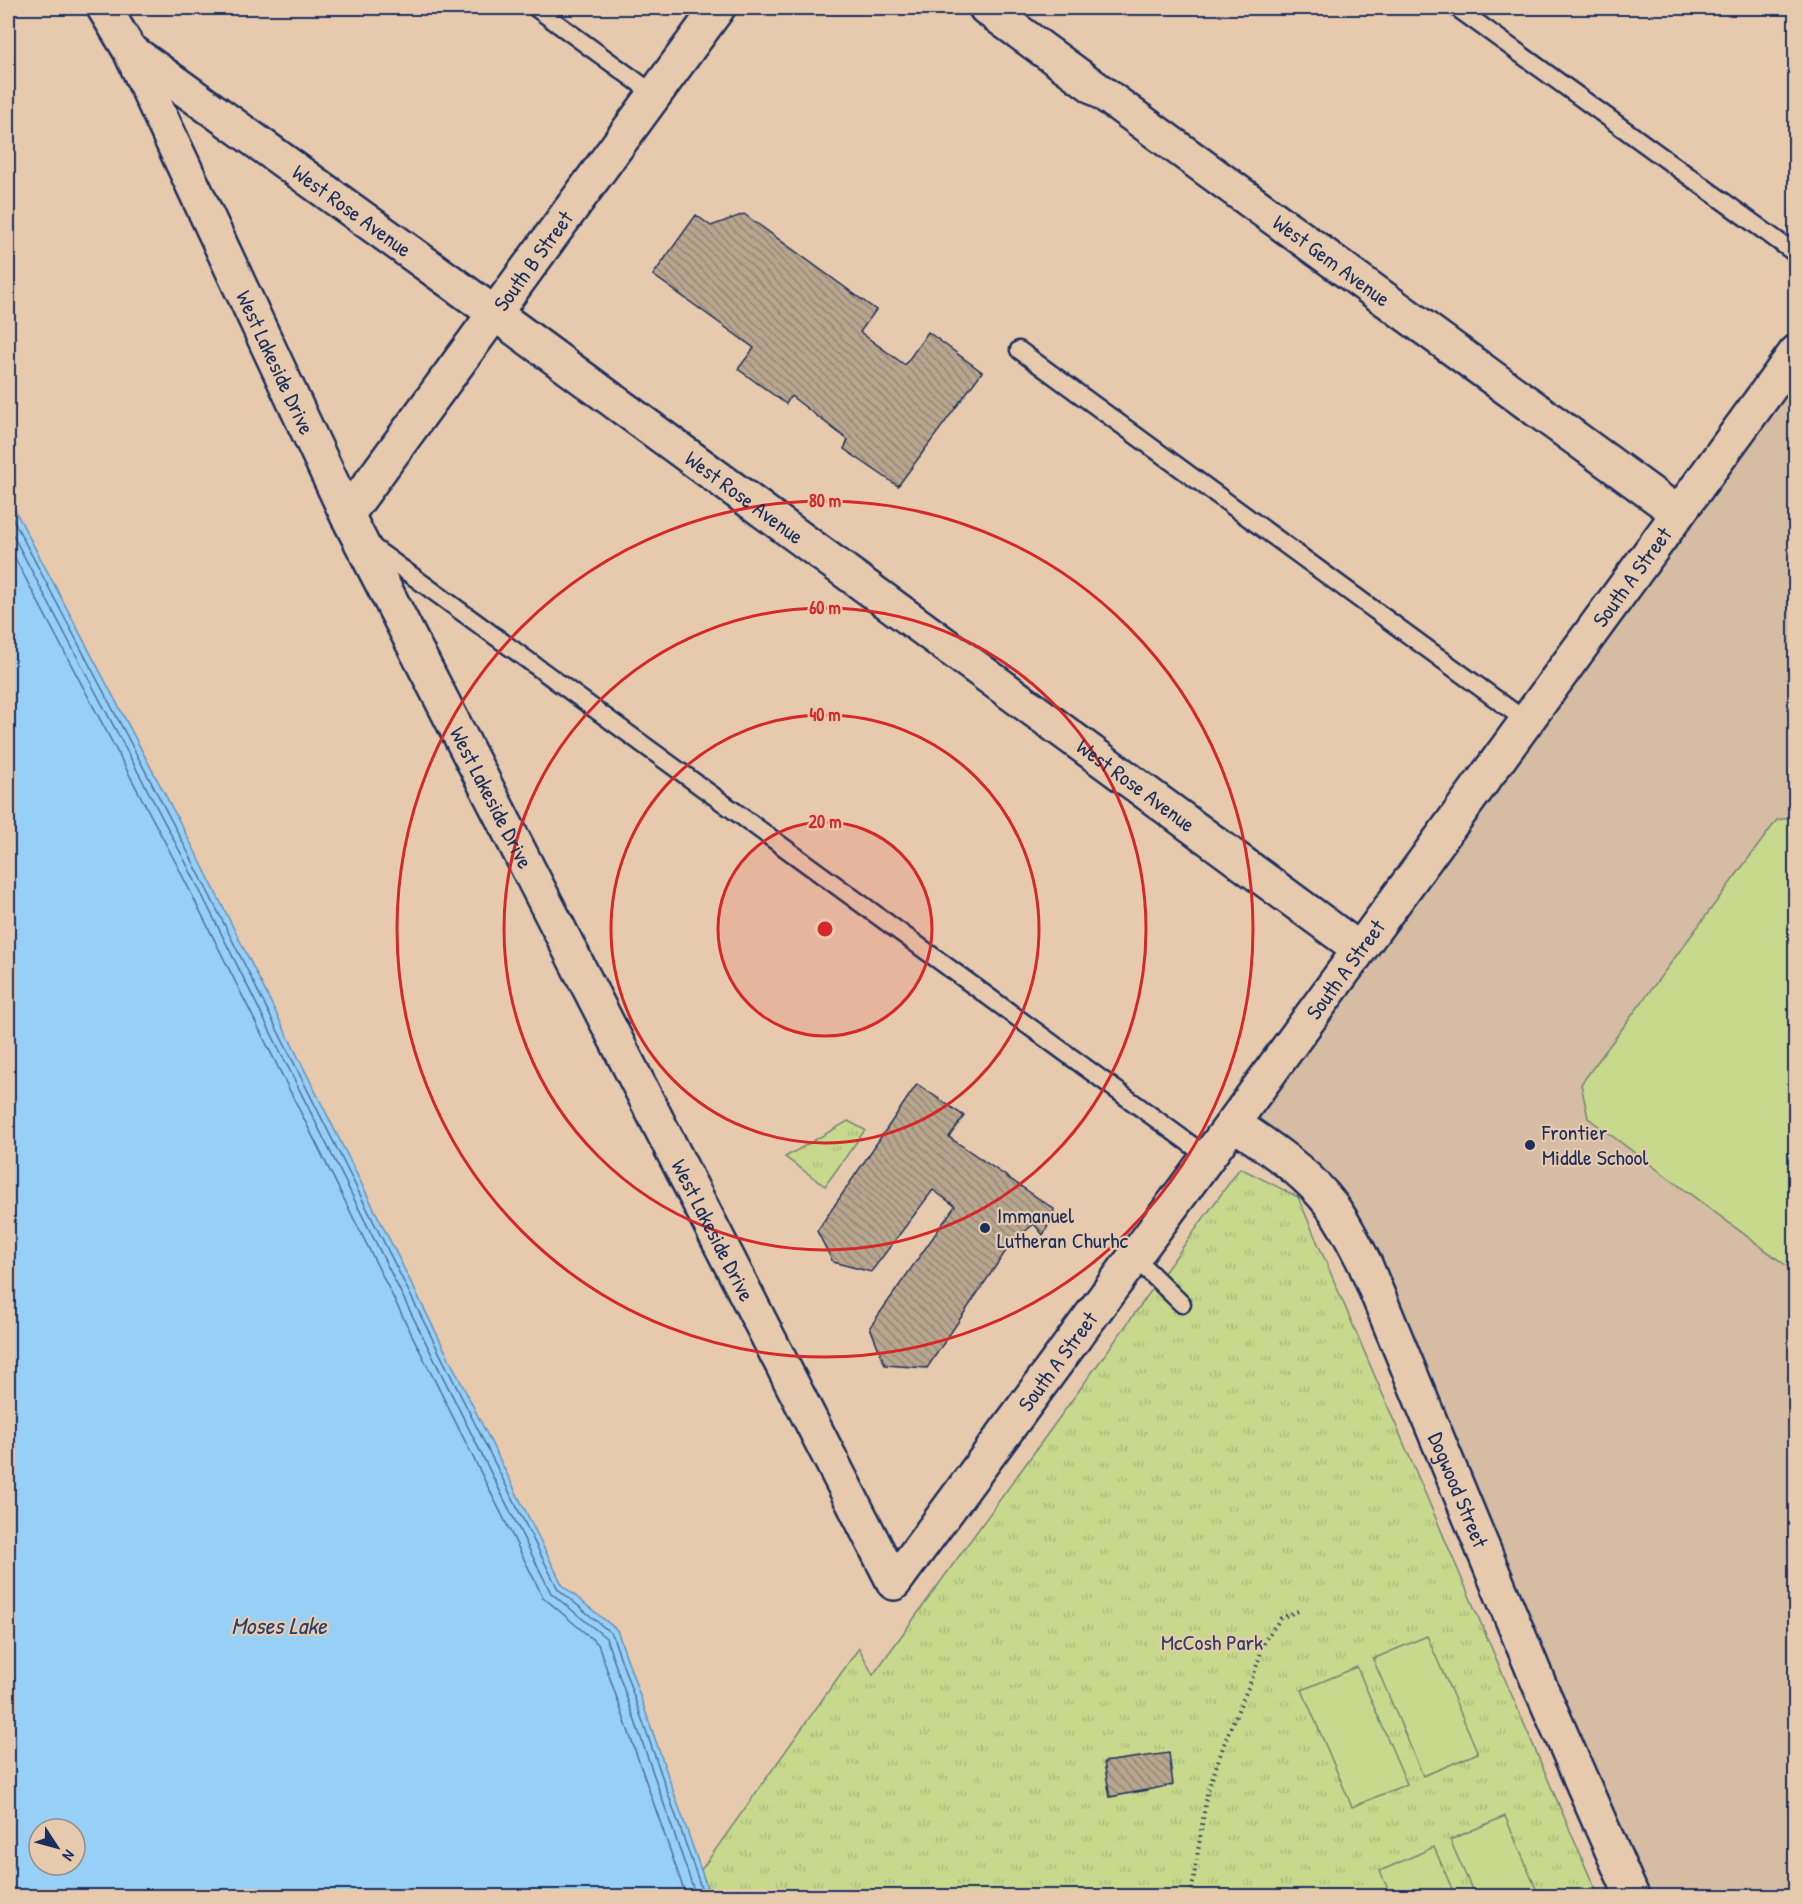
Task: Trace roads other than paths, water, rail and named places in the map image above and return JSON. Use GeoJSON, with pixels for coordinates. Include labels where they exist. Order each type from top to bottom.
{"type":"FeatureCollection","features":[{"type":"Feature","properties":{"kind":"street","name":"West Lakeside Drive"},"geometry":{"type":"LineString","coordinates":[[104,8],[129,49],[352,525],[894,1583]]}},
{"type":"Feature","properties":{"kind":"street","name":"South B Street"},"geometry":{"type":"LineString","coordinates":[[352,525],[494,313],[718,8]]}},
{"type":"Feature","properties":{"kind":"street","name":"West Gem Avenue"},"geometry":{"type":"LineString","coordinates":[[986,8],[1678,513]]}},
{"type":"Feature","properties":{"kind":"street","name":"West Rose Avenue"},"geometry":{"type":"LineString","coordinates":[[129,49],[494,313],[1359,949]]}},
{"type":"Feature","properties":{"kind":"street","name":"South A Street"},"geometry":{"type":"LineString","coordinates":[[894,1583],[1796,352]]}},
{"type":"Feature","properties":{"kind":"street","name":"Dogwood Street"},"geometry":{"type":"LineString","coordinates":[[1233,1123],[1272,1150],[1303,1175],[1325,1197],[1347,1230],[1365,1264],[1539,1684],[1632,1896]]}},
{"type":"Feature","properties":{"kind":"lane"},"geometry":{"type":"LineString","coordinates":[[536,8],[654,94]]}},
{"type":"Feature","properties":{"kind":"lane"},"geometry":{"type":"LineString","coordinates":[[1457,8],[1796,254]]}},
{"type":"Feature","properties":{"kind":"lane"},"geometry":{"type":"LineString","coordinates":[[1019,350],[1526,721]]}},
{"type":"Feature","properties":{"kind":"lane"},"geometry":{"type":"LineString","coordinates":[[352,525],[1208,1157]]}},
{"type":"Feature","properties":{"kind":"lane"},"geometry":{"type":"LineString","coordinates":[[1134,1257],[1182,1304]]}},
{"type":"Feature","properties":{"kind":"water","name":"Moses Lake"},"geometry":{"type":"Polygon","coordinates":[[[8,497],[197,855],[563,1586],[617,1630],[710,1896],[8,1896],[8,497]]]}},
{"type":"Feature","properties":{"kind":"place","name":"Frontier Middle School"},"geometry":{"type":"Point","coordinates":[1530,1145]}},
{"type":"Feature","properties":{"kind":"place","name":"Immanuel Lutheran Churhc"},"geometry":{"type":"Point","coordinates":[985,1228]}},
{"type":"Feature","properties":{"kind":"park label","name":"McCosh Park"},"geometry":{"type":"Point","coordinates":[1212,1642]}}]}
